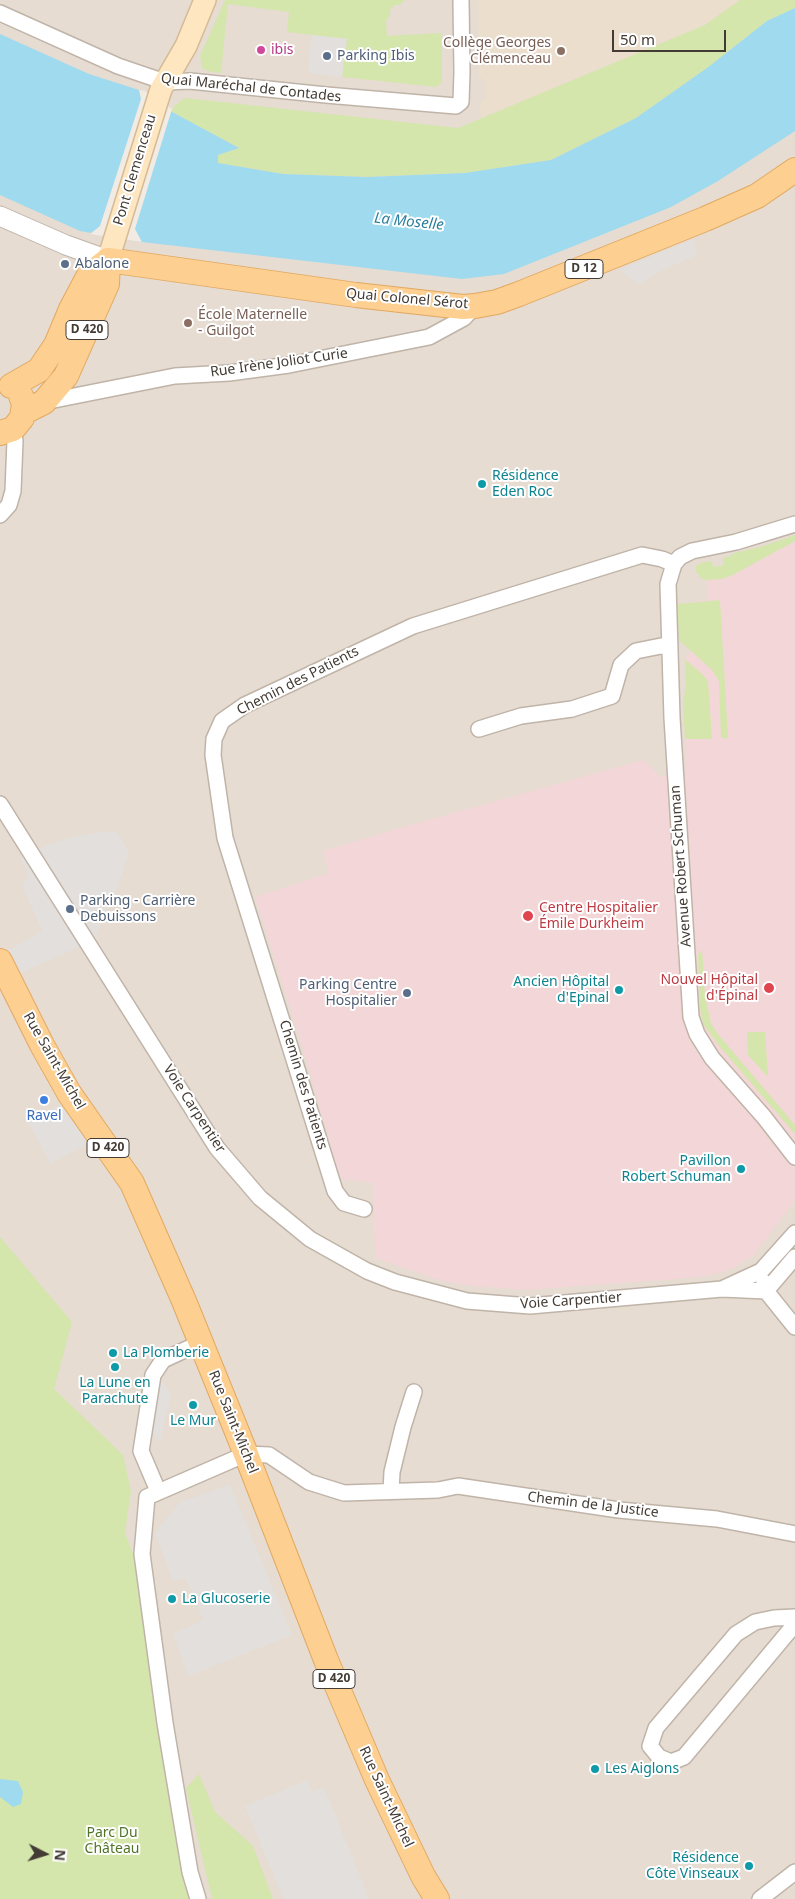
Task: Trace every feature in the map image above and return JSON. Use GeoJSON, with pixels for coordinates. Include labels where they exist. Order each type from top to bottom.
{"type":"FeatureCollection","features":[{"type":"Feature","properties":{"kind":"main road"},"geometry":{"type":"LineString","coordinates":[[162,89],[194,0]]}},
{"type":"Feature","properties":{"kind":"main road"},"geometry":{"type":"LineString","coordinates":[[162,89],[186,46],[205,0]]}},
{"type":"Feature","properties":{"kind":"main road","name":"Pont Clemenceau"},"geometry":{"type":"LineString","coordinates":[[108,260],[162,89]]}},
{"type":"Feature","properties":{"kind":"main road","name":"Quai Colonel Sérot"},"geometry":{"type":"LineString","coordinates":[[108,260],[356,295],[463,307],[475,306],[497,302],[519,294],[705,219],[757,196],[795,170]]}},
{"type":"Feature","properties":{"kind":"main road","name":"D 420"},"geometry":{"type":"LineString","coordinates":[[6,384],[39,370],[56,345],[71,309],[89,275],[108,260]]}},
{"type":"Feature","properties":{"kind":"main road","name":"D 420"},"geometry":{"type":"LineString","coordinates":[[20,419],[66,376],[107,284],[108,260]]}},
{"type":"Feature","properties":{"kind":"main road"},"geometry":{"type":"LineString","coordinates":[[6,384],[22,397],[20,419]]}},
{"type":"Feature","properties":{"kind":"main road","name":"Rue Saint-Michel"},"geometry":{"type":"LineString","coordinates":[[0,961],[42,1045],[70,1093],[132,1183],[184,1301],[326,1660],[377,1780],[423,1876],[437,1899]]}},
{"type":"Feature","properties":{"kind":"street","name":"Quai Maréchal de Contades"},"geometry":{"type":"LineString","coordinates":[[0,13],[118,66],[162,89],[190,80],[326,95],[456,106],[461,102],[462,87],[462,0]]}},
{"type":"Feature","properties":{"kind":"street","name":"Quai Colonel Sérot"},"geometry":{"type":"LineString","coordinates":[[0,217],[66,245],[108,260]]}},
{"type":"Feature","properties":{"kind":"street","name":"Rue Irène Joliot Curie"},"geometry":{"type":"LineString","coordinates":[[20,419],[175,376],[228,373],[289,365],[429,337],[464,318],[475,306]]}},
{"type":"Feature","properties":{"kind":"street"},"geometry":{"type":"LineString","coordinates":[[0,515],[9,505],[13,491],[16,441],[20,419]]}},
{"type":"Feature","properties":{"kind":"street"},"geometry":{"type":"LineString","coordinates":[[674,564],[680,557],[692,551],[736,542],[795,524]]}},
{"type":"Feature","properties":{"kind":"street","name":"Chemin des Patients"},"geometry":{"type":"LineString","coordinates":[[364,1209],[344,1203],[336,1191],[225,838],[213,755],[214,738],[222,721],[245,706],[413,626],[642,555],[662,559],[674,564]]}},
{"type":"Feature","properties":{"kind":"street","name":"Avenue Robert Schuman"},"geometry":{"type":"LineString","coordinates":[[674,564],[668,584],[669,647],[691,1017],[697,1034],[712,1058],[764,1117],[795,1156]]}},
{"type":"Feature","properties":{"kind":"street"},"geometry":{"type":"LineString","coordinates":[[479,729],[520,716],[572,709],[612,696],[621,665],[636,651],[661,646],[669,647]]}},
{"type":"Feature","properties":{"kind":"street","name":"Voie Carpentier"},"geometry":{"type":"LineString","coordinates":[[0,804],[217,1148],[260,1198],[310,1239],[367,1271],[395,1282],[467,1301],[530,1306],[722,1289],[766,1291]]}},
{"type":"Feature","properties":{"kind":"street","name":"Voie Carpentier"},"geometry":{"type":"LineString","coordinates":[[722,1289],[761,1271],[795,1233]]}},
{"type":"Feature","properties":{"kind":"street"},"geometry":{"type":"LineString","coordinates":[[766,1291],[795,1256]]}},
{"type":"Feature","properties":{"kind":"street"},"geometry":{"type":"LineString","coordinates":[[761,1271],[766,1291],[795,1327]]}},
{"type":"Feature","properties":{"kind":"street"},"geometry":{"type":"LineString","coordinates":[[158,1491],[140,1451],[153,1376],[164,1360],[200,1343]]}},
{"type":"Feature","properties":{"kind":"street"},"geometry":{"type":"LineString","coordinates":[[391,1491],[392,1472],[414,1392]]}},
{"type":"Feature","properties":{"kind":"street"},"geometry":{"type":"LineString","coordinates":[[198,1899],[190,1872],[167,1732],[142,1554],[147,1496],[246,1454]]}},
{"type":"Feature","properties":{"kind":"street","name":"Chemin de la Justice"},"geometry":{"type":"LineString","coordinates":[[246,1454],[269,1455],[310,1482],[344,1493],[438,1490],[458,1486],[619,1510],[717,1519],[795,1534]]}},
{"type":"Feature","properties":{"kind":"street"},"geometry":{"type":"LineString","coordinates":[[795,1617],[774,1618],[755,1622],[736,1634],[656,1728],[650,1746],[659,1757],[671,1762],[684,1757],[795,1624]]}},
{"type":"Feature","properties":{"kind":"street"},"geometry":{"type":"LineString","coordinates":[[760,1899],[795,1872]]}},
{"type":"Feature","properties":{"kind":"shaded area"},"geometry":{"type":"Polygon","coordinates":[[[0,0],[795,0],[795,1899],[0,1899],[0,0]]]}},
{"type":"Feature","properties":{"kind":"shaded area","name":"Collège Georges Clémenceau"},"geometry":{"type":"Polygon","coordinates":[[[478,0],[740,0],[705,25],[481,118],[480,102],[486,97],[486,82],[479,77],[478,0]]]}},
{"type":"Feature","properties":{"kind":"shaded area","name":"Parking Ibis"},"geometry":{"type":"Polygon","coordinates":[[[312,35],[347,39],[342,77],[308,73],[312,35]]]}},
{"type":"Feature","properties":{"kind":"shaded area"},"geometry":{"type":"Polygon","coordinates":[[[694,239],[697,255],[660,271],[639,284],[619,270],[694,239]]]}},
{"type":"Feature","properties":{"kind":"shaded area","name":"Centre Hospitalier Émile Durkheim"},"geometry":{"type":"Polygon","coordinates":[[[795,541],[795,1201],[753,1256],[735,1267],[720,1273],[701,1277],[527,1290],[472,1286],[442,1281],[375,1258],[373,1183],[342,1179],[338,1171],[303,1049],[255,897],[329,873],[323,851],[403,827],[643,760],[660,776],[686,774],[683,701],[686,688],[685,659],[691,651],[679,640],[677,604],[707,600],[707,580],[702,579],[696,572],[696,566],[701,563],[712,561],[713,567],[724,565],[723,558],[773,553],[795,541]]]}},
{"type":"Feature","properties":{"kind":"shaded area","name":"Parking - Carrière Debuissons"},"geometry":{"type":"Polygon","coordinates":[[[103,832],[117,832],[129,853],[113,900],[102,918],[96,939],[19,974],[7,951],[42,931],[22,886],[29,875],[20,858],[71,837],[103,832]]]}},
{"type":"Feature","properties":{"kind":"shaded area"},"geometry":{"type":"Polygon","coordinates":[[[66,1100],[90,1142],[51,1164],[28,1123],[66,1100]]]}},
{"type":"Feature","properties":{"kind":"shaded area"},"geometry":{"type":"Polygon","coordinates":[[[161,1378],[171,1395],[160,1443],[150,1428],[161,1378]]]}},
{"type":"Feature","properties":{"kind":"shaded area"},"geometry":{"type":"Polygon","coordinates":[[[230,1485],[292,1635],[188,1676],[173,1634],[203,1620],[185,1577],[173,1582],[155,1533],[180,1502],[230,1485]]]}},
{"type":"Feature","properties":{"kind":"shaded area"},"geometry":{"type":"Polygon","coordinates":[[[307,1780],[312,1792],[324,1787],[369,1899],[283,1899],[245,1806],[307,1780]]]}},
{"type":"Feature","properties":{"kind":"green space"},"geometry":{"type":"Polygon","coordinates":[[[225,0],[405,0],[399,5],[394,5],[390,10],[390,16],[386,21],[387,36],[442,33],[442,81],[437,87],[342,77],[346,39],[287,32],[289,12],[228,4],[221,73],[208,71],[202,68],[200,56],[225,0]]]}},
{"type":"Feature","properties":{"kind":"green space"},"geometry":{"type":"Polygon","coordinates":[[[740,0],[795,0],[795,8],[767,21],[707,68],[636,118],[551,160],[465,173],[367,177],[283,174],[218,163],[218,155],[239,148],[172,112],[173,107],[185,98],[458,128],[705,25],[740,0]]]}},
{"type":"Feature","properties":{"kind":"green space"},"geometry":{"type":"Polygon","coordinates":[[[795,535],[795,541],[733,575],[722,579],[707,580],[702,579],[696,572],[696,566],[701,563],[712,561],[713,567],[724,565],[723,558],[731,556],[731,554],[764,546],[795,535]]]}},
{"type":"Feature","properties":{"kind":"green space"},"geometry":{"type":"Polygon","coordinates":[[[720,600],[728,738],[721,738],[719,681],[712,670],[679,640],[677,604],[720,600]]]}},
{"type":"Feature","properties":{"kind":"green space"},"geometry":{"type":"Polygon","coordinates":[[[685,659],[708,681],[712,739],[685,739],[683,701],[686,688],[685,659]]]}},
{"type":"Feature","properties":{"kind":"green space"},"geometry":{"type":"Polygon","coordinates":[[[702,950],[705,996],[711,1023],[717,1033],[795,1125],[795,1134],[720,1047],[703,1024],[700,1008],[698,955],[702,950]]]}},
{"type":"Feature","properties":{"kind":"green space"},"geometry":{"type":"Polygon","coordinates":[[[747,1032],[765,1032],[768,1077],[748,1055],[747,1032]]]}},
{"type":"Feature","properties":{"kind":"green space","name":"Parc Du Château"},"geometry":{"type":"Polygon","coordinates":[[[0,1237],[72,1322],[54,1389],[123,1455],[131,1491],[125,1533],[134,1557],[190,1899],[0,1899],[0,1237]]]}},
{"type":"Feature","properties":{"kind":"green space"},"geometry":{"type":"Polygon","coordinates":[[[199,1774],[215,1812],[253,1846],[273,1899],[212,1899],[186,1788],[199,1774]]]}},
{"type":"Feature","properties":{"kind":"water","name":"La Moselle"},"geometry":{"type":"Polygon","coordinates":[[[795,8],[795,131],[718,181],[671,207],[504,274],[462,279],[142,242],[80,231],[0,195],[0,34],[89,74],[139,90],[172,112],[239,148],[218,155],[218,163],[283,174],[367,177],[465,173],[551,160],[636,118],[707,68],[767,21],[795,8]]]}},
{"type":"Feature","properties":{"kind":"water"},"geometry":{"type":"Polygon","coordinates":[[[0,1779],[18,1781],[23,1792],[21,1804],[13,1807],[0,1797],[0,1779]]]}},
{"type":"Feature","properties":{"kind":"pier"},"geometry":{"type":"Polygon","coordinates":[[[139,90],[145,91],[172,109],[135,229],[142,242],[90,234],[100,226],[141,99],[139,90]]]}},
{"type":"Feature","properties":{"kind":"place","name":"ibis"},"geometry":{"type":"Point","coordinates":[261,50]}},
{"type":"Feature","properties":{"kind":"place","name":"Collège Georges Clémenceau"},"geometry":{"type":"Point","coordinates":[561,51]}},
{"type":"Feature","properties":{"kind":"place","name":"Parking Ibis"},"geometry":{"type":"Point","coordinates":[327,56]}},
{"type":"Feature","properties":{"kind":"place","name":"Abalone"},"geometry":{"type":"Point","coordinates":[65,264]}},
{"type":"Feature","properties":{"kind":"place","name":"École Maternelle - Guilgot"},"geometry":{"type":"Point","coordinates":[188,323]}},
{"type":"Feature","properties":{"kind":"place","name":"Résidence Eden Roc"},"geometry":{"type":"Point","coordinates":[482,484]}},
{"type":"Feature","properties":{"kind":"place","name":"Parking - Carrière Debuissons"},"geometry":{"type":"Point","coordinates":[70,909]}},
{"type":"Feature","properties":{"kind":"place","name":"Centre Hospitalier Émile Durkheim"},"geometry":{"type":"Point","coordinates":[528,916]}},
{"type":"Feature","properties":{"kind":"place","name":"Nouvel Hôpital d'Épinal"},"geometry":{"type":"Point","coordinates":[769,988]}},
{"type":"Feature","properties":{"kind":"place","name":"Ancien Hôpital d'Epinal"},"geometry":{"type":"Point","coordinates":[619,990]}},
{"type":"Feature","properties":{"kind":"place","name":"Parking Centre Hospitalier"},"geometry":{"type":"Point","coordinates":[407,993]}},
{"type":"Feature","properties":{"kind":"place","name":"Ravel"},"geometry":{"type":"Point","coordinates":[44,1100]}},
{"type":"Feature","properties":{"kind":"place","name":"Pavillon Robert Schuman"},"geometry":{"type":"Point","coordinates":[741,1169]}},
{"type":"Feature","properties":{"kind":"place","name":"La Plomberie"},"geometry":{"type":"Point","coordinates":[113,1353]}},
{"type":"Feature","properties":{"kind":"place","name":"La Lune en Parachute"},"geometry":{"type":"Point","coordinates":[115,1367]}},
{"type":"Feature","properties":{"kind":"place","name":"Le Mur"},"geometry":{"type":"Point","coordinates":[193,1405]}},
{"type":"Feature","properties":{"kind":"place","name":"La Glucoserie"},"geometry":{"type":"Point","coordinates":[172,1599]}},
{"type":"Feature","properties":{"kind":"place","name":"Les Aiglons"},"geometry":{"type":"Point","coordinates":[595,1769]}},
{"type":"Feature","properties":{"kind":"place","name":"Résidence Côte Vinseaux"},"geometry":{"type":"Point","coordinates":[749,1866]}}]}
